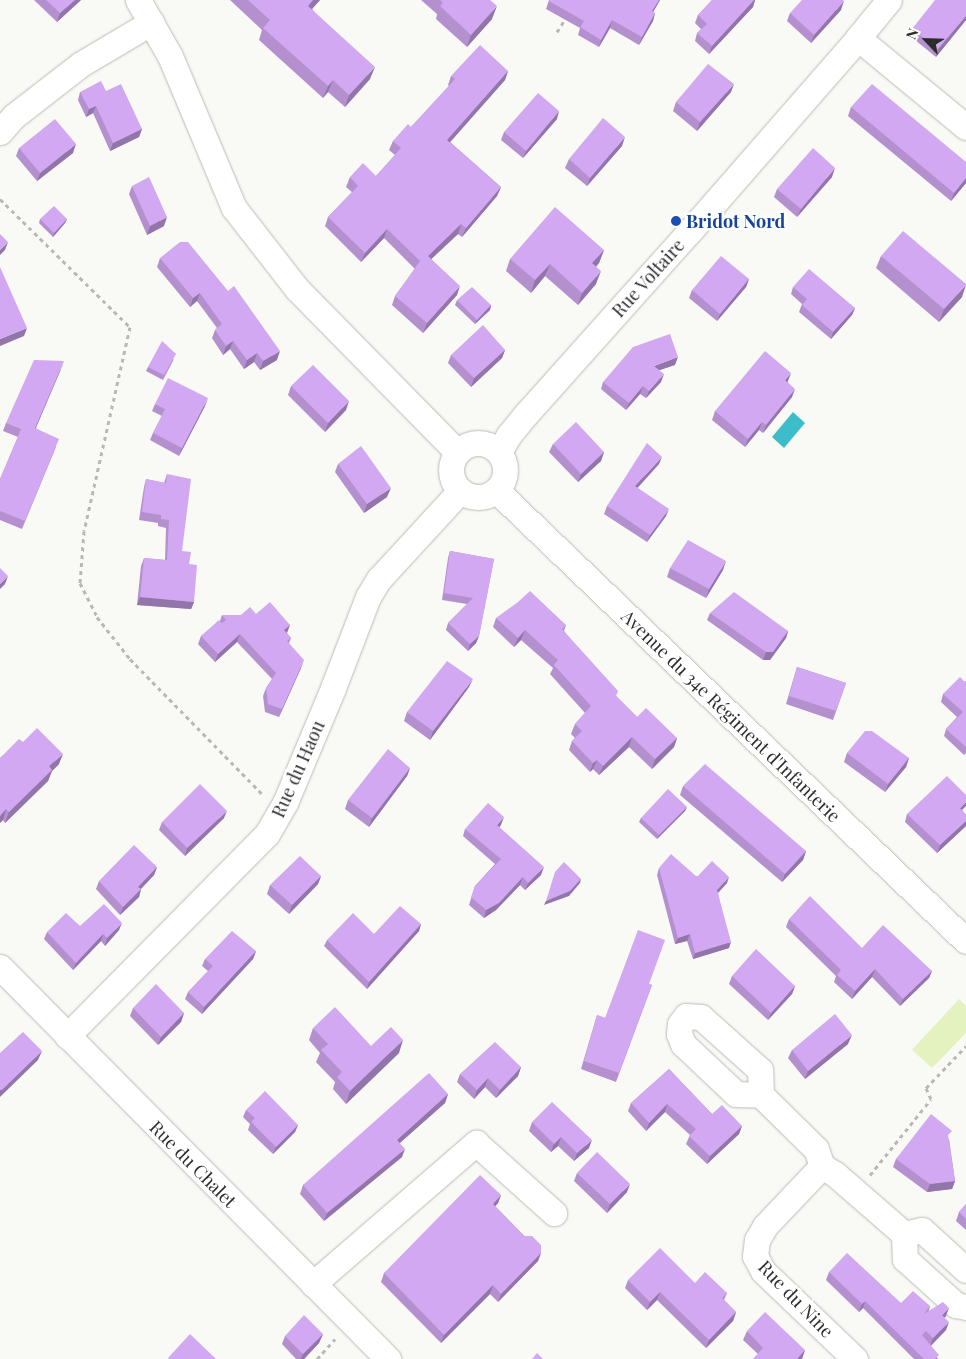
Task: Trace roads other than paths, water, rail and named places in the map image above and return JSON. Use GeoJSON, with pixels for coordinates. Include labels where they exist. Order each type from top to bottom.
{"type":"FeatureCollection","features":[{"type":"Feature","properties":{"kind":"street"},"geometry":{"type":"LineString","coordinates":[[138,0],[170,56],[234,208],[297,289],[457,452]]}},
{"type":"Feature","properties":{"kind":"street","name":"Rue Voltaire"},"geometry":{"type":"LineString","coordinates":[[499,452],[509,435],[556,380],[626,304],[858,38],[888,0]]}},
{"type":"Feature","properties":{"kind":"street"},"geometry":{"type":"LineString","coordinates":[[0,132],[14,116],[81,64],[152,22]]}},
{"type":"Feature","properties":{"kind":"street"},"geometry":{"type":"LineString","coordinates":[[858,38],[966,127]]}},
{"type":"Feature","properties":{"kind":"street"},"geometry":{"type":"LineString","coordinates":[[478,442],[492,446],[499,452],[505,463],[506,472],[502,483],[496,490],[478,497],[460,491],[453,482],[451,473],[452,460],[457,452],[468,444],[478,442]]}},
{"type":"Feature","properties":{"kind":"street","name":"Avenue du 34e Régiment d'Infanterie"},"geometry":{"type":"LineString","coordinates":[[496,490],[965,938]]}},
{"type":"Feature","properties":{"kind":"street","name":"Rue du Haou"},"geometry":{"type":"LineString","coordinates":[[67,1036],[267,834],[280,812],[333,688],[368,597],[379,579],[460,491]]}},
{"type":"Feature","properties":{"kind":"street","name":"Rue du Chalet"},"geometry":{"type":"LineString","coordinates":[[0,967],[388,1359]]}},
{"type":"Feature","properties":{"kind":"street"},"geometry":{"type":"LineString","coordinates":[[760,1095],[816,1149],[822,1166],[835,1174],[904,1234],[905,1259],[956,1306],[966,1307]]}},
{"type":"Feature","properties":{"kind":"street"},"geometry":{"type":"LineString","coordinates":[[312,1284],[476,1142],[554,1213]]}},
{"type":"Feature","properties":{"kind":"street","name":"Rue du Nine"},"geometry":{"type":"LineString","coordinates":[[822,1166],[765,1226],[758,1240],[755,1256],[763,1271],[855,1359]]}},
{"type":"Feature","properties":{"kind":"street"},"geometry":{"type":"LineString","coordinates":[[904,1234],[922,1230],[966,1270]]}},
{"type":"Feature","properties":{"kind":"water"},"geometry":{"type":"Polygon","coordinates":[[[793,412],[805,423],[784,448],[772,437],[793,412]]]}},
{"type":"Feature","properties":{"kind":"place","name":"Bridot Nord"},"geometry":{"type":"Point","coordinates":[676,221]}}]}
